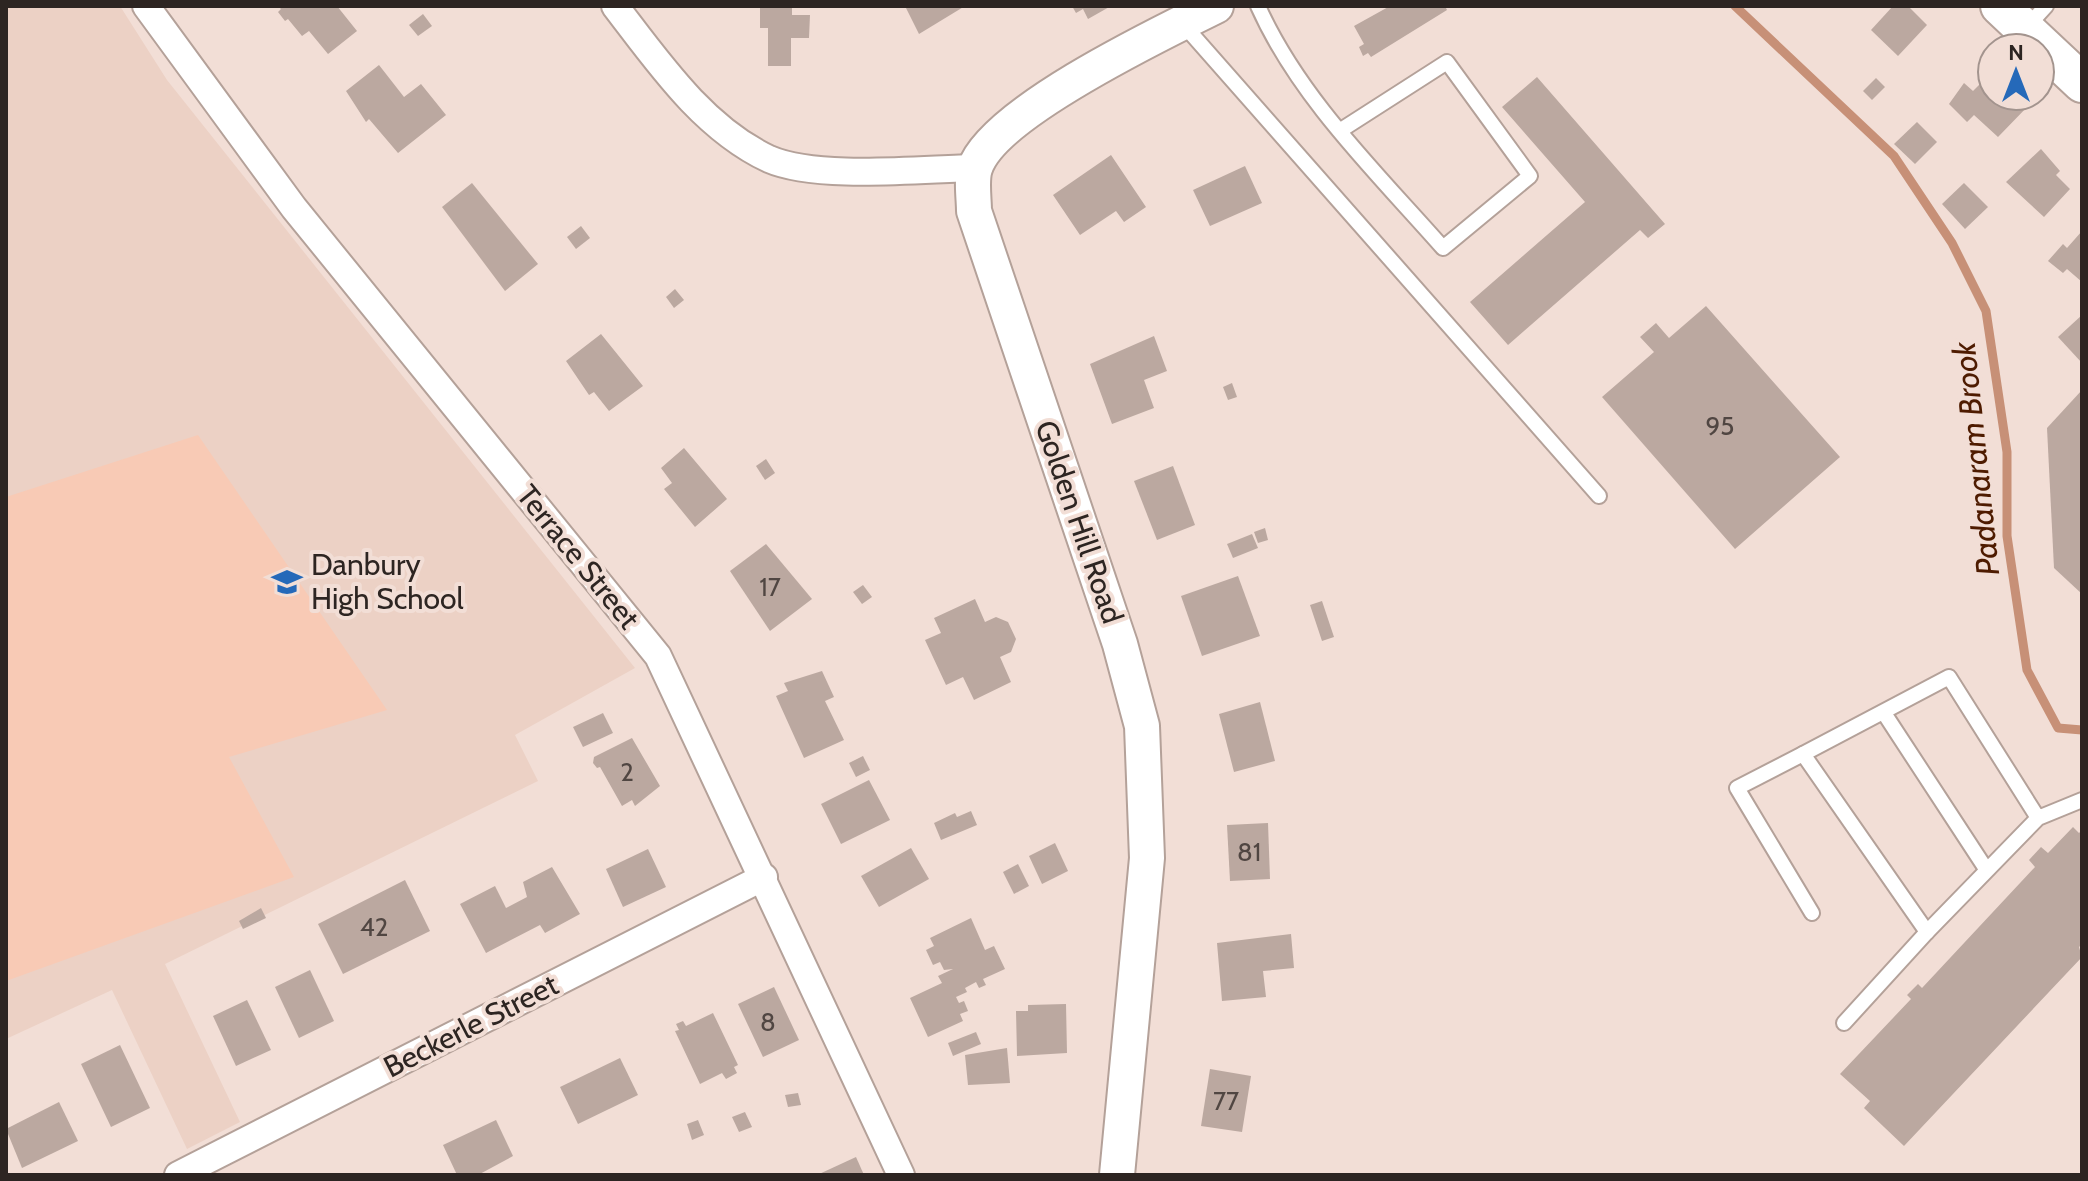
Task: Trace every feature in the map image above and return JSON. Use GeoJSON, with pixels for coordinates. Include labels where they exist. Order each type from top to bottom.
{"type":"FeatureCollection","features":[{"type":"Feature","properties":{"kind":"main road"},"geometry":{"type":"LineString","coordinates":[[2023,14],[2082,83]]}},
{"type":"Feature","properties":{"kind":"street","name":"Terrace Street"},"geometry":{"type":"LineString","coordinates":[[146,6],[294,208],[658,656],[901,1175]]}},
{"type":"Feature","properties":{"kind":"street"},"geometry":{"type":"LineString","coordinates":[[615,6],[704,115],[770,159],[826,170],[975,168],[994,140],[1044,99],[1216,6]]}},
{"type":"Feature","properties":{"kind":"street","name":"Golden Hill Road"},"geometry":{"type":"LineString","coordinates":[[975,168],[974,211],[1120,644],[1142,726],[1147,858],[1117,1175]]}},
{"type":"Feature","properties":{"kind":"street","name":"Beckerle Street"},"geometry":{"type":"LineString","coordinates":[[178,1175],[764,877]]}},
{"type":"Feature","properties":{"kind":"lane"},"geometry":{"type":"LineString","coordinates":[[1258,6],[1297,79],[1341,130],[1443,248],[1530,176],[1447,62],[1341,130]]}},
{"type":"Feature","properties":{"kind":"lane"},"geometry":{"type":"LineString","coordinates":[[1182,23],[1599,496]]}},
{"type":"Feature","properties":{"kind":"lane"},"geometry":{"type":"LineString","coordinates":[[1812,913],[1737,788],[1949,677],[2038,818]]}},
{"type":"Feature","properties":{"kind":"lane"},"geometry":{"type":"LineString","coordinates":[[1884,713],[1986,869]]}},
{"type":"Feature","properties":{"kind":"lane"},"geometry":{"type":"LineString","coordinates":[[1803,754],[1927,932]]}},
{"type":"Feature","properties":{"kind":"lane"},"geometry":{"type":"LineString","coordinates":[[1844,1023],[1986,869],[2038,818],[2082,800]]}},
{"type":"Feature","properties":{"kind":"shaded area","name":"Danbury High School"},"geometry":{"type":"Polygon","coordinates":[[[6,6],[120,6],[167,80],[635,668],[515,735],[538,781],[165,964],[240,1122],[187,1149],[112,990],[6,1039],[6,6]]]}},
{"type":"Feature","properties":{"kind":"shaded area"},"geometry":{"type":"Polygon","coordinates":[[[198,435],[387,710],[229,757],[294,877],[6,981],[6,497],[198,435]]]}},
{"type":"Feature","properties":{"kind":"building"},"geometry":{"type":"Polygon","coordinates":[[[278,6],[337,6],[357,31],[328,54],[309,31],[302,36],[288,19],[285,21],[278,12],[281,9],[278,6]]]}},
{"type":"Feature","properties":{"kind":"building"},"geometry":{"type":"Polygon","coordinates":[[[760,6],[792,6],[792,15],[810,15],[809,38],[791,38],[791,66],[768,66],[768,28],[760,28],[760,6]]]}},
{"type":"Feature","properties":{"kind":"building"},"geometry":{"type":"Polygon","coordinates":[[[905,6],[965,6],[919,34],[905,6]]]}},
{"type":"Feature","properties":{"kind":"building"},"geometry":{"type":"Polygon","coordinates":[[[1072,6],[1111,6],[1088,19],[1083,9],[1076,13],[1072,6]]]}},
{"type":"Feature","properties":{"kind":"building"},"geometry":{"type":"Polygon","coordinates":[[[1390,6],[1445,6],[1447,10],[1371,57],[1368,53],[1363,56],[1359,47],[1364,44],[1354,26],[1390,6]]]}},
{"type":"Feature","properties":{"kind":"building"},"geometry":{"type":"Polygon","coordinates":[[[1893,6],[1908,6],[1927,25],[1898,56],[1871,30],[1893,6]]]}},
{"type":"Feature","properties":{"kind":"building"},"geometry":{"type":"Polygon","coordinates":[[[423,14],[432,26],[418,36],[409,25],[423,14]]]}},
{"type":"Feature","properties":{"kind":"building"},"geometry":{"type":"Polygon","coordinates":[[[379,65],[404,97],[421,84],[446,115],[398,153],[369,119],[366,122],[346,91],[379,65]]]}},
{"type":"Feature","properties":{"kind":"building"},"geometry":{"type":"Polygon","coordinates":[[[1537,77],[1665,224],[1648,238],[1640,230],[1508,345],[1470,302],[1585,202],[1502,107],[1537,77]]]}},
{"type":"Feature","properties":{"kind":"building"},"geometry":{"type":"Polygon","coordinates":[[[1876,78],[1885,87],[1872,100],[1863,91],[1876,78]]]}},
{"type":"Feature","properties":{"kind":"building"},"geometry":{"type":"Polygon","coordinates":[[[1964,83],[1973,91],[1976,88],[1976,112],[2022,112],[1998,137],[1974,115],[1967,122],[1949,104],[1964,83]]]}},
{"type":"Feature","properties":{"kind":"building"},"geometry":{"type":"Polygon","coordinates":[[[1917,122],[1937,142],[1915,164],[1894,144],[1917,122]]]}},
{"type":"Feature","properties":{"kind":"building"},"geometry":{"type":"Polygon","coordinates":[[[2041,149],[2060,171],[2056,175],[2070,189],[2044,217],[2006,182],[2041,149]]]}},
{"type":"Feature","properties":{"kind":"building"},"geometry":{"type":"Polygon","coordinates":[[[1111,155],[1146,207],[1124,222],[1116,211],[1080,235],[1053,195],[1111,155]]]}},
{"type":"Feature","properties":{"kind":"building"},"geometry":{"type":"Polygon","coordinates":[[[1245,166],[1262,203],[1210,226],[1193,190],[1245,166]]]}},
{"type":"Feature","properties":{"kind":"building"},"geometry":{"type":"Polygon","coordinates":[[[472,183],[538,264],[505,291],[442,207],[472,183]]]}},
{"type":"Feature","properties":{"kind":"building"},"geometry":{"type":"Polygon","coordinates":[[[1964,183],[1988,207],[1965,229],[1942,204],[1964,183]]]}},
{"type":"Feature","properties":{"kind":"building"},"geometry":{"type":"Polygon","coordinates":[[[581,226],[590,238],[576,249],[567,237],[581,226]]]}},
{"type":"Feature","properties":{"kind":"building"},"geometry":{"type":"Polygon","coordinates":[[[2082,231],[2082,282],[2067,269],[2063,273],[2048,261],[2063,244],[2067,248],[2082,231]]]}},
{"type":"Feature","properties":{"kind":"building"},"geometry":{"type":"Polygon","coordinates":[[[675,289],[684,300],[674,308],[666,297],[675,289]]]}},
{"type":"Feature","properties":{"kind":"building"},"geometry":{"type":"Polygon","coordinates":[[[1706,306],[1840,457],[1735,549],[1602,397],[1654,352],[1640,337],[1656,323],[1669,338],[1706,306]]]}},
{"type":"Feature","properties":{"kind":"building"},"geometry":{"type":"Polygon","coordinates":[[[2082,315],[2082,363],[2058,337],[2082,315]]]}},
{"type":"Feature","properties":{"kind":"building"},"geometry":{"type":"Polygon","coordinates":[[[601,334],[643,386],[609,411],[594,392],[589,395],[566,361],[601,334]]]}},
{"type":"Feature","properties":{"kind":"building"},"geometry":{"type":"Polygon","coordinates":[[[1154,336],[1167,371],[1144,380],[1154,408],[1112,424],[1090,364],[1154,336]]]}},
{"type":"Feature","properties":{"kind":"building"},"geometry":{"type":"Polygon","coordinates":[[[1232,383],[1237,397],[1228,400],[1223,387],[1232,383]]]}},
{"type":"Feature","properties":{"kind":"building"},"geometry":{"type":"Polygon","coordinates":[[[2082,390],[2082,594],[2054,568],[2047,428],[2082,390]]]}},
{"type":"Feature","properties":{"kind":"building"},"geometry":{"type":"Polygon","coordinates":[[[684,448],[727,499],[695,527],[664,489],[672,483],[661,468],[684,448]]]}},
{"type":"Feature","properties":{"kind":"building"},"geometry":{"type":"Polygon","coordinates":[[[766,459],[775,473],[765,480],[756,466],[766,459]]]}},
{"type":"Feature","properties":{"kind":"building"},"geometry":{"type":"Polygon","coordinates":[[[1173,466],[1195,525],[1157,540],[1134,481],[1173,466]]]}},
{"type":"Feature","properties":{"kind":"building"},"geometry":{"type":"Polygon","coordinates":[[[1265,528],[1268,540],[1258,543],[1254,532],[1265,528]]]}},
{"type":"Feature","properties":{"kind":"building"},"geometry":{"type":"Polygon","coordinates":[[[1252,534],[1258,548],[1233,558],[1227,544],[1252,534]]]}},
{"type":"Feature","properties":{"kind":"building"},"geometry":{"type":"Polygon","coordinates":[[[766,544],[812,599],[770,631],[730,571],[766,544]]]}},
{"type":"Feature","properties":{"kind":"building"},"geometry":{"type":"Polygon","coordinates":[[[1238,576],[1260,636],[1202,656],[1181,596],[1238,576]]]}},
{"type":"Feature","properties":{"kind":"building"},"geometry":{"type":"Polygon","coordinates":[[[863,585],[872,597],[862,604],[853,592],[863,585]]]}},
{"type":"Feature","properties":{"kind":"building"},"geometry":{"type":"Polygon","coordinates":[[[975,599],[985,622],[996,617],[1008,622],[1016,639],[1011,652],[1000,657],[1011,682],[974,700],[963,677],[946,685],[925,640],[941,633],[934,618],[975,599]]]}},
{"type":"Feature","properties":{"kind":"building"},"geometry":{"type":"Polygon","coordinates":[[[1322,601],[1334,637],[1322,641],[1310,605],[1322,601]]]}},
{"type":"Feature","properties":{"kind":"building"},"geometry":{"type":"Polygon","coordinates":[[[822,671],[834,697],[825,701],[844,740],[804,758],[776,696],[788,691],[784,683],[822,671]]]}},
{"type":"Feature","properties":{"kind":"building"},"geometry":{"type":"Polygon","coordinates":[[[1260,702],[1275,761],[1234,772],[1219,714],[1260,702]]]}},
{"type":"Feature","properties":{"kind":"building"},"geometry":{"type":"Polygon","coordinates":[[[603,713],[613,733],[583,747],[573,727],[603,713]]]}},
{"type":"Feature","properties":{"kind":"building"},"geometry":{"type":"Polygon","coordinates":[[[632,738],[660,786],[635,806],[632,800],[622,806],[600,767],[593,763],[594,757],[632,738]]]}},
{"type":"Feature","properties":{"kind":"building"},"geometry":{"type":"Polygon","coordinates":[[[863,756],[870,770],[856,777],[849,763],[863,756]]]}},
{"type":"Feature","properties":{"kind":"building"},"geometry":{"type":"Polygon","coordinates":[[[869,780],[890,820],[841,844],[821,804],[869,780]]]}},
{"type":"Feature","properties":{"kind":"building"},"geometry":{"type":"Polygon","coordinates":[[[971,811],[977,825],[941,840],[934,823],[955,813],[957,817],[971,811]]]}},
{"type":"Feature","properties":{"kind":"building"},"geometry":{"type":"Polygon","coordinates":[[[1268,823],[1270,879],[1230,881],[1227,825],[1268,823]]]}},
{"type":"Feature","properties":{"kind":"building"},"geometry":{"type":"Polygon","coordinates":[[[2073,827],[2079,833],[2082,830],[2082,944],[2079,947],[2082,957],[1904,1146],[1864,1108],[1870,1101],[1840,1074],[1911,999],[1907,995],[1918,984],[1922,988],[2035,867],[2029,860],[2041,847],[2048,853],[2073,827]]]}},
{"type":"Feature","properties":{"kind":"building"},"geometry":{"type":"Polygon","coordinates":[[[1055,843],[1068,871],[1042,884],[1029,856],[1055,843]]]}},
{"type":"Feature","properties":{"kind":"building"},"geometry":{"type":"Polygon","coordinates":[[[911,848],[929,879],[879,907],[861,876],[911,848]]]}},
{"type":"Feature","properties":{"kind":"building"},"geometry":{"type":"Polygon","coordinates":[[[648,849],[666,887],[623,907],[606,869],[648,849]]]}},
{"type":"Feature","properties":{"kind":"building"},"geometry":{"type":"Polygon","coordinates":[[[1018,864],[1029,886],[1014,894],[1003,872],[1018,864]]]}},
{"type":"Feature","properties":{"kind":"building"},"geometry":{"type":"Polygon","coordinates":[[[552,867],[580,914],[545,933],[540,925],[486,953],[460,904],[495,886],[506,908],[527,897],[523,882],[552,867]]]}},
{"type":"Feature","properties":{"kind":"building"},"geometry":{"type":"Polygon","coordinates":[[[405,880],[430,931],[343,974],[318,924],[405,880]]]}},
{"type":"Feature","properties":{"kind":"building"},"geometry":{"type":"Polygon","coordinates":[[[261,908],[266,918],[243,929],[239,921],[261,908]]]}},
{"type":"Feature","properties":{"kind":"building"},"geometry":{"type":"Polygon","coordinates":[[[971,918],[985,950],[994,946],[1005,969],[983,979],[986,985],[979,988],[976,982],[965,988],[967,992],[956,997],[959,1003],[964,1001],[968,1011],[960,1014],[963,1021],[928,1037],[910,998],[942,983],[938,976],[953,969],[944,970],[940,962],[933,965],[926,950],[934,946],[930,938],[971,918]]]}},
{"type":"Feature","properties":{"kind":"building"},"geometry":{"type":"Polygon","coordinates":[[[1291,934],[1294,968],[1263,971],[1266,997],[1222,1001],[1217,943],[1291,934]]]}},
{"type":"Feature","properties":{"kind":"building"},"geometry":{"type":"Polygon","coordinates":[[[310,970],[334,1021],[299,1038],[275,987],[310,970]]]}},
{"type":"Feature","properties":{"kind":"building"},"geometry":{"type":"Polygon","coordinates":[[[774,987],[799,1040],[763,1057],[738,1004],[774,987]]]}},
{"type":"Feature","properties":{"kind":"building"},"geometry":{"type":"Polygon","coordinates":[[[247,1000],[271,1050],[236,1066],[213,1016],[247,1000]]]}},
{"type":"Feature","properties":{"kind":"building"},"geometry":{"type":"Polygon","coordinates":[[[1066,1004],[1067,1053],[1017,1056],[1016,1011],[1028,1011],[1028,1005],[1066,1004]]]}},
{"type":"Feature","properties":{"kind":"building"},"geometry":{"type":"Polygon","coordinates":[[[713,1013],[738,1065],[734,1067],[737,1073],[726,1079],[722,1073],[700,1084],[675,1031],[679,1030],[676,1024],[683,1021],[686,1026],[713,1013]]]}},
{"type":"Feature","properties":{"kind":"building"},"geometry":{"type":"Polygon","coordinates":[[[976,1032],[981,1044],[953,1056],[948,1043],[976,1032]]]}},
{"type":"Feature","properties":{"kind":"building"},"geometry":{"type":"Polygon","coordinates":[[[120,1045],[150,1108],[111,1127],[81,1064],[120,1045]]]}},
{"type":"Feature","properties":{"kind":"building"},"geometry":{"type":"Polygon","coordinates":[[[1007,1048],[1010,1083],[968,1085],[965,1055],[1007,1048]]]}},
{"type":"Feature","properties":{"kind":"building"},"geometry":{"type":"Polygon","coordinates":[[[620,1058],[638,1095],[578,1124],[560,1087],[620,1058]]]}},
{"type":"Feature","properties":{"kind":"building"},"geometry":{"type":"Polygon","coordinates":[[[1210,1069],[1251,1076],[1242,1132],[1201,1126],[1210,1069]]]}},
{"type":"Feature","properties":{"kind":"building"},"geometry":{"type":"Polygon","coordinates":[[[798,1093],[801,1105],[788,1107],[785,1095],[798,1093]]]}},
{"type":"Feature","properties":{"kind":"building"},"geometry":{"type":"Polygon","coordinates":[[[59,1102],[78,1141],[22,1168],[6,1129],[59,1102]]]}},
{"type":"Feature","properties":{"kind":"building"},"geometry":{"type":"Polygon","coordinates":[[[745,1112],[752,1127],[739,1132],[732,1117],[745,1112]]]}},
{"type":"Feature","properties":{"kind":"building"},"geometry":{"type":"Polygon","coordinates":[[[496,1120],[513,1156],[478,1175],[457,1175],[443,1145],[496,1120]]]}},
{"type":"Feature","properties":{"kind":"building"},"geometry":{"type":"Polygon","coordinates":[[[698,1120],[704,1135],[692,1140],[687,1124],[698,1120]]]}},
{"type":"Feature","properties":{"kind":"building"},"geometry":{"type":"Polygon","coordinates":[[[856,1157],[864,1175],[817,1175],[856,1157]]]}},
{"type":"Feature","properties":{"kind":"waterway","name":"Padanaram Brook"},"geometry":{"type":"LineString","coordinates":[[1735,6],[1894,156],[1952,243],[1986,311],[2007,452],[2007,536],[2027,670],[2058,728],[2082,730]]}},
{"type":"Feature","properties":{"kind":"place","name":"Danbury High School"},"geometry":{"type":"Point","coordinates":[287,582]}}]}
